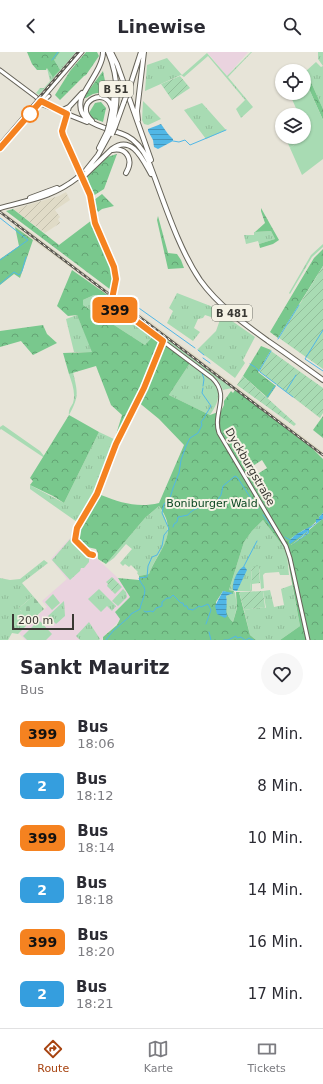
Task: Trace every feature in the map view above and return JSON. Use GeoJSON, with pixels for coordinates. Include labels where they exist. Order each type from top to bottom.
{"type":"FeatureCollection","features":[{"type":"Feature","properties":{"kind":"highway"},"geometry":{"type":"LineString","coordinates":[[95,124],[83,117],[80,111],[81,99],[107,52],[116,64],[152,163],[151,168]]}},
{"type":"Feature","properties":{"kind":"highway","name":"B 51"},"geometry":{"type":"LineString","coordinates":[[107,52],[114,86],[112,126]]}},
{"type":"Feature","properties":{"kind":"highway","name":"B 51"},"geometry":{"type":"LineString","coordinates":[[83,173],[112,126],[116,105],[116,86],[114,71],[107,52]]}},
{"type":"Feature","properties":{"kind":"highway"},"geometry":{"type":"LineString","coordinates":[[112,126],[124,102],[141,52]]}},
{"type":"Feature","properties":{"kind":"highway"},"geometry":{"type":"LineString","coordinates":[[138,124],[137,111],[144,52]]}},
{"type":"Feature","properties":{"kind":"highway"},"geometry":{"type":"LineString","coordinates":[[61,111],[69,107],[85,90]]}},
{"type":"Feature","properties":{"kind":"highway"},"geometry":{"type":"LineString","coordinates":[[95,124],[89,119],[86,112],[89,101],[97,97],[106,99],[111,106],[112,111]]}},
{"type":"Feature","properties":{"kind":"highway"},"geometry":{"type":"LineString","coordinates":[[67,114],[69,107]]}},
{"type":"Feature","properties":{"kind":"highway","name":"B 481"},"geometry":{"type":"LineString","coordinates":[[67,114],[126,136],[143,150],[180,244],[201,281],[215,298],[242,322],[323,380]]}},
{"type":"Feature","properties":{"kind":"highway"},"geometry":{"type":"LineString","coordinates":[[91,169],[103,151],[109,133]]}},
{"type":"Feature","properties":{"kind":"highway"},"geometry":{"type":"LineString","coordinates":[[20,202],[54,195],[83,173],[91,169],[110,151],[120,145],[127,145],[134,148],[155,178]]}},
{"type":"Feature","properties":{"kind":"highway"},"geometry":{"type":"LineString","coordinates":[[110,151],[119,150],[127,154],[130,162],[126,173]]}},
{"type":"Feature","properties":{"kind":"highway"},"geometry":{"type":"LineString","coordinates":[[0,208],[55,189],[77,178]]}},
{"type":"Feature","properties":{"kind":"street"},"geometry":{"type":"LineString","coordinates":[[0,148],[42,102],[82,52]]}},
{"type":"Feature","properties":{"kind":"street"},"geometry":{"type":"LineString","coordinates":[[0,70],[42,102],[67,114]]}},
{"type":"Feature","properties":{"kind":"street"},"geometry":{"type":"LineString","coordinates":[[36,97],[48,94]]}},
{"type":"Feature","properties":{"kind":"street"},"geometry":{"type":"LineString","coordinates":[[48,94],[51,107]]}},
{"type":"Feature","properties":{"kind":"street","name":"Dyckburgstraße"},"geometry":{"type":"LineString","coordinates":[[67,114],[62,131],[63,135],[90,195],[95,223],[114,267],[116,279],[112,299],[113,307],[119,313],[135,320],[174,349],[212,378],[219,386],[222,399],[217,416],[218,433],[286,546],[308,640]]}},
{"type":"Feature","properties":{"kind":"shaded area"},"geometry":{"type":"Polygon","coordinates":[[[76,52],[79,52],[0,145],[0,141],[76,52]]]}},
{"type":"Feature","properties":{"kind":"shaded area"},"geometry":{"type":"Polygon","coordinates":[[[207,52],[248,52],[227,76],[207,52]]]}},
{"type":"Feature","properties":{"kind":"shaded area"},"geometry":{"type":"Polygon","coordinates":[[[66,192],[70,200],[55,210],[60,217],[58,219],[60,223],[45,233],[13,209],[59,196],[66,192]]]}},
{"type":"Feature","properties":{"kind":"shaded area"},"geometry":{"type":"Polygon","coordinates":[[[3,211],[111,293],[111,297],[15,227],[15,224],[0,213],[3,211]]]}},
{"type":"Feature","properties":{"kind":"shaded area"},"geometry":{"type":"Polygon","coordinates":[[[115,295],[233,384],[231,387],[115,300],[115,295]]]}},
{"type":"Feature","properties":{"kind":"shaded area"},"geometry":{"type":"Polygon","coordinates":[[[236,386],[323,452],[323,457],[234,389],[236,386]]]}},
{"type":"Feature","properties":{"kind":"shaded area"},"geometry":{"type":"Polygon","coordinates":[[[72,536],[118,578],[130,597],[115,611],[120,619],[102,638],[102,640],[25,640],[19,633],[47,607],[42,601],[67,579],[51,559],[72,536]]]}},
{"type":"Feature","properties":{"kind":"green space"},"geometry":{"type":"Polygon","coordinates":[[[27,52],[60,52],[54,60],[60,70],[53,77],[47,68],[46,70],[37,70],[32,64],[27,52]]]}},
{"type":"Feature","properties":{"kind":"green space"},"geometry":{"type":"Polygon","coordinates":[[[60,52],[76,52],[39,95],[36,93],[40,88],[44,88],[50,81],[47,68],[60,52]]]}},
{"type":"Feature","properties":{"kind":"green space"},"geometry":{"type":"Polygon","coordinates":[[[86,52],[97,52],[99,56],[86,75],[60,100],[55,95],[70,71],[86,52]]]}},
{"type":"Feature","properties":{"kind":"green space"},"geometry":{"type":"Polygon","coordinates":[[[251,52],[228,77],[253,107],[241,118],[236,109],[245,100],[208,56],[184,77],[181,75],[145,91],[147,65],[167,58],[182,75],[207,53],[227,76],[251,52]]]}},
{"type":"Feature","properties":{"kind":"green space"},"geometry":{"type":"Polygon","coordinates":[[[318,52],[323,52],[323,66],[318,59],[318,52]]]}},
{"type":"Feature","properties":{"kind":"green space"},"geometry":{"type":"Polygon","coordinates":[[[316,62],[321,67],[323,66],[323,109],[311,82],[311,66],[316,62]]]}},
{"type":"Feature","properties":{"kind":"green space"},"geometry":{"type":"Polygon","coordinates":[[[103,71],[107,91],[83,98],[103,71]]]}},
{"type":"Feature","properties":{"kind":"green space"},"geometry":{"type":"Polygon","coordinates":[[[180,76],[190,88],[172,100],[161,84],[180,76]]]}},
{"type":"Feature","properties":{"kind":"green space"},"geometry":{"type":"Polygon","coordinates":[[[311,82],[323,109],[323,120],[311,93],[311,82]]]}},
{"type":"Feature","properties":{"kind":"green space"},"geometry":{"type":"Polygon","coordinates":[[[311,93],[323,120],[323,159],[302,175],[290,148],[295,144],[311,144],[311,108],[296,108],[292,100],[311,100],[311,93]]]}},
{"type":"Feature","properties":{"kind":"green space"},"geometry":{"type":"Polygon","coordinates":[[[143,101],[161,119],[148,125],[144,124],[142,120],[143,101]]]}},
{"type":"Feature","properties":{"kind":"green space"},"geometry":{"type":"Polygon","coordinates":[[[101,102],[106,108],[103,122],[92,118],[89,113],[95,103],[101,102]]]}},
{"type":"Feature","properties":{"kind":"green space"},"geometry":{"type":"Polygon","coordinates":[[[202,103],[226,130],[206,139],[184,110],[202,103]]]}},
{"type":"Feature","properties":{"kind":"green space"},"geometry":{"type":"Polygon","coordinates":[[[288,144],[295,144],[290,148],[288,144]]]}},
{"type":"Feature","properties":{"kind":"green space"},"geometry":{"type":"Polygon","coordinates":[[[117,154],[104,189],[93,196],[87,176],[107,157],[117,154]]]}},
{"type":"Feature","properties":{"kind":"green space"},"geometry":{"type":"Polygon","coordinates":[[[102,194],[114,206],[102,209],[98,212],[95,208],[94,200],[102,194]]]}},
{"type":"Feature","properties":{"kind":"green space"},"geometry":{"type":"Polygon","coordinates":[[[261,208],[279,240],[273,244],[260,248],[259,244],[275,239],[271,231],[255,232],[265,223],[261,208]]]}},
{"type":"Feature","properties":{"kind":"green space"},"geometry":{"type":"Polygon","coordinates":[[[13,209],[59,245],[92,220],[111,262],[114,273],[111,290],[6,211],[13,209]]]}},
{"type":"Feature","properties":{"kind":"green space"},"geometry":{"type":"Polygon","coordinates":[[[158,216],[168,253],[177,254],[184,268],[168,269],[157,220],[158,216]]]}},
{"type":"Feature","properties":{"kind":"green space"},"geometry":{"type":"Polygon","coordinates":[[[15,227],[33,240],[20,278],[14,274],[0,285],[0,259],[19,246],[15,227]]]}},
{"type":"Feature","properties":{"kind":"green space"},"geometry":{"type":"Polygon","coordinates":[[[271,231],[275,239],[259,244],[258,241],[246,244],[244,235],[254,235],[254,232],[271,231]]]}},
{"type":"Feature","properties":{"kind":"green space"},"geometry":{"type":"Polygon","coordinates":[[[323,244],[323,247],[312,257],[290,294],[289,293],[311,255],[323,244]]]}},
{"type":"Feature","properties":{"kind":"green space"},"geometry":{"type":"Polygon","coordinates":[[[323,249],[323,266],[278,338],[270,332],[314,258],[323,249]]]}},
{"type":"Feature","properties":{"kind":"green space"},"geometry":{"type":"Polygon","coordinates":[[[323,266],[323,369],[279,338],[323,266]]]}},
{"type":"Feature","properties":{"kind":"green space","name":"Boniburger Wald"},"geometry":{"type":"Polygon","coordinates":[[[72,270],[109,296],[108,301],[94,295],[83,300],[83,305],[145,345],[153,336],[190,363],[169,395],[210,415],[221,411],[224,401],[231,391],[233,393],[235,390],[312,448],[323,459],[323,513],[308,529],[305,529],[290,539],[303,535],[308,530],[307,533],[291,545],[309,533],[309,530],[323,519],[323,640],[280,640],[300,626],[287,556],[283,546],[263,520],[244,542],[229,590],[234,591],[233,594],[223,591],[216,602],[216,610],[225,611],[227,602],[227,615],[233,622],[237,608],[236,592],[239,592],[250,635],[256,640],[103,640],[103,637],[117,625],[120,619],[115,612],[130,597],[118,578],[139,580],[139,576],[149,574],[166,541],[168,525],[159,506],[145,518],[106,564],[98,559],[96,549],[87,547],[78,538],[78,530],[101,495],[137,505],[159,503],[184,445],[159,419],[137,401],[116,439],[115,438],[122,415],[111,405],[96,366],[69,374],[63,353],[92,352],[77,315],[68,316],[57,306],[72,270]],[[262,460],[248,469],[253,477],[267,468],[262,460]]]}},
{"type":"Feature","properties":{"kind":"green space"},"geometry":{"type":"Polygon","coordinates":[[[177,293],[213,307],[219,312],[217,319],[205,315],[203,318],[198,319],[194,328],[200,332],[193,341],[167,323],[173,311],[169,308],[177,293]]]}},
{"type":"Feature","properties":{"kind":"green space"},"geometry":{"type":"Polygon","coordinates":[[[94,295],[108,301],[116,314],[133,321],[153,336],[145,345],[83,305],[83,300],[94,295]]]}},
{"type":"Feature","properties":{"kind":"green space"},"geometry":{"type":"Polygon","coordinates":[[[115,300],[232,388],[223,390],[215,378],[131,315],[118,309],[115,300]]]}},
{"type":"Feature","properties":{"kind":"green space"},"geometry":{"type":"Polygon","coordinates":[[[222,314],[255,337],[243,360],[245,363],[235,378],[198,349],[216,331],[222,314]]]}},
{"type":"Feature","properties":{"kind":"green space"},"geometry":{"type":"Polygon","coordinates":[[[77,315],[93,352],[74,352],[66,319],[77,315]]]}},
{"type":"Feature","properties":{"kind":"green space"},"geometry":{"type":"Polygon","coordinates":[[[43,325],[47,334],[57,343],[33,355],[21,341],[0,347],[0,331],[43,325]]]}},
{"type":"Feature","properties":{"kind":"green space"},"geometry":{"type":"Polygon","coordinates":[[[261,346],[271,350],[258,372],[276,386],[268,398],[243,376],[261,346]]]}},
{"type":"Feature","properties":{"kind":"green space"},"geometry":{"type":"Polygon","coordinates":[[[271,351],[323,388],[323,413],[320,418],[259,371],[271,351]]]}},
{"type":"Feature","properties":{"kind":"green space"},"geometry":{"type":"Polygon","coordinates":[[[190,363],[210,379],[218,390],[216,405],[210,415],[169,395],[190,363]]]}},
{"type":"Feature","properties":{"kind":"green space"},"geometry":{"type":"Polygon","coordinates":[[[73,372],[77,395],[69,415],[69,410],[73,403],[74,396],[69,374],[73,372]]]}},
{"type":"Feature","properties":{"kind":"green space"},"geometry":{"type":"Polygon","coordinates":[[[243,376],[296,424],[294,426],[237,385],[243,376]]]}},
{"type":"Feature","properties":{"kind":"green space"},"geometry":{"type":"Polygon","coordinates":[[[69,415],[99,432],[64,503],[30,485],[33,481],[30,478],[69,415]]]}},
{"type":"Feature","properties":{"kind":"green space"},"geometry":{"type":"Polygon","coordinates":[[[323,416],[323,438],[313,430],[323,416]]]}},
{"type":"Feature","properties":{"kind":"green space"},"geometry":{"type":"Polygon","coordinates":[[[3,425],[40,451],[44,456],[43,457],[1,429],[0,430],[0,427],[3,425]]]}},
{"type":"Feature","properties":{"kind":"green space"},"geometry":{"type":"Polygon","coordinates":[[[99,432],[116,440],[91,497],[77,522],[30,489],[30,485],[64,503],[99,432]]]}},
{"type":"Feature","properties":{"kind":"green space"},"geometry":{"type":"Polygon","coordinates":[[[159,506],[165,517],[168,534],[166,542],[149,574],[139,576],[137,573],[138,572],[131,565],[129,567],[125,564],[123,566],[120,563],[132,549],[126,544],[114,558],[106,564],[145,518],[159,506]]]}},
{"type":"Feature","properties":{"kind":"green space"},"geometry":{"type":"Polygon","coordinates":[[[263,520],[283,546],[287,556],[289,575],[280,575],[279,572],[265,573],[263,575],[264,588],[261,589],[259,567],[251,568],[251,591],[229,590],[244,542],[263,520]]]}},
{"type":"Feature","properties":{"kind":"green space"},"geometry":{"type":"Polygon","coordinates":[[[71,538],[90,558],[89,562],[84,568],[81,568],[80,571],[70,580],[52,560],[71,538]]]}},
{"type":"Feature","properties":{"kind":"green space"},"geometry":{"type":"Polygon","coordinates":[[[44,560],[48,563],[22,583],[33,596],[19,608],[23,614],[21,620],[26,626],[18,634],[12,633],[8,640],[0,640],[0,578],[10,580],[20,579],[44,560]]]}},
{"type":"Feature","properties":{"kind":"green space"},"geometry":{"type":"Polygon","coordinates":[[[259,566],[260,583],[252,584],[251,591],[251,567],[259,566]]]}},
{"type":"Feature","properties":{"kind":"green space"},"geometry":{"type":"Polygon","coordinates":[[[112,577],[122,587],[115,594],[107,586],[108,584],[106,582],[112,577]]]}},
{"type":"Feature","properties":{"kind":"green space"},"geometry":{"type":"Polygon","coordinates":[[[292,585],[300,626],[280,640],[256,640],[250,635],[244,610],[266,608],[263,591],[270,590],[274,607],[284,605],[281,589],[292,585]]]}},
{"type":"Feature","properties":{"kind":"green space"},"geometry":{"type":"Polygon","coordinates":[[[99,589],[116,606],[112,611],[107,606],[101,612],[88,599],[99,589]]]}},
{"type":"Feature","properties":{"kind":"green space"},"geometry":{"type":"Polygon","coordinates":[[[123,589],[126,592],[127,597],[118,606],[112,601],[123,589]]]}},
{"type":"Feature","properties":{"kind":"green space"},"geometry":{"type":"Polygon","coordinates":[[[263,591],[265,607],[244,610],[239,592],[263,591]]]}},
{"type":"Feature","properties":{"kind":"green space"},"geometry":{"type":"Polygon","coordinates":[[[235,592],[237,607],[233,622],[227,615],[226,596],[235,592]]]}},
{"type":"Feature","properties":{"kind":"green space"},"geometry":{"type":"Polygon","coordinates":[[[53,594],[60,603],[52,610],[45,602],[53,594]]]}},
{"type":"Feature","properties":{"kind":"green space"},"geometry":{"type":"Polygon","coordinates":[[[33,596],[44,609],[31,621],[22,617],[21,610],[18,611],[18,609],[33,596]]]}},
{"type":"Feature","properties":{"kind":"green space"},"geometry":{"type":"Polygon","coordinates":[[[64,601],[65,616],[56,624],[48,616],[64,601]]]}},
{"type":"Feature","properties":{"kind":"green space"},"geometry":{"type":"Polygon","coordinates":[[[39,620],[52,634],[46,640],[27,640],[23,636],[39,620]]]}},
{"type":"Feature","properties":{"kind":"green space"},"geometry":{"type":"Polygon","coordinates":[[[89,622],[100,639],[99,640],[80,640],[76,636],[89,622]]]}},
{"type":"Feature","properties":{"kind":"water"},"geometry":{"type":"Polygon","coordinates":[[[161,124],[173,141],[158,149],[154,147],[153,140],[148,129],[161,124]]]}},
{"type":"Feature","properties":{"kind":"water"},"geometry":{"type":"Polygon","coordinates":[[[323,513],[323,519],[309,529],[309,533],[291,546],[308,531],[290,544],[289,542],[291,539],[316,523],[316,519],[319,519],[323,513]]]}},
{"type":"Feature","properties":{"kind":"water"},"geometry":{"type":"Polygon","coordinates":[[[244,566],[247,570],[237,591],[233,590],[233,583],[236,576],[239,570],[244,566]]]}},
{"type":"Feature","properties":{"kind":"water"},"geometry":{"type":"Polygon","coordinates":[[[223,591],[233,593],[226,596],[227,616],[225,618],[217,614],[215,606],[223,591]]]}},
{"type":"Feature","properties":{"kind":"waterway"},"geometry":{"type":"LineString","coordinates":[[52,60],[58,52]]}},
{"type":"Feature","properties":{"kind":"waterway"},"geometry":{"type":"LineString","coordinates":[[173,141],[179,142],[185,140],[190,145],[226,130]]}},
{"type":"Feature","properties":{"kind":"waterway"},"geometry":{"type":"LineString","coordinates":[[0,218],[28,240],[0,260]]}},
{"type":"Feature","properties":{"kind":"waterway"},"geometry":{"type":"LineString","coordinates":[[0,284],[14,272],[19,275],[22,271],[26,257]]}},
{"type":"Feature","properties":{"kind":"waterway"},"geometry":{"type":"LineString","coordinates":[[122,296],[195,348]]}},
{"type":"Feature","properties":{"kind":"waterway"},"geometry":{"type":"LineString","coordinates":[[278,339],[299,305]]}},
{"type":"Feature","properties":{"kind":"waterway"},"geometry":{"type":"LineString","coordinates":[[323,330],[305,359],[323,371]]}},
{"type":"Feature","properties":{"kind":"waterway"},"geometry":{"type":"LineString","coordinates":[[198,350],[204,355]]}},
{"type":"Feature","properties":{"kind":"waterway"},"geometry":{"type":"LineString","coordinates":[[259,371],[271,351]]}},
{"type":"Feature","properties":{"kind":"waterway"},"geometry":{"type":"LineString","coordinates":[[203,358],[210,363]]}},
{"type":"Feature","properties":{"kind":"waterway"},"geometry":{"type":"LineString","coordinates":[[250,364],[255,367]]}},
{"type":"Feature","properties":{"kind":"waterway"},"geometry":{"type":"LineString","coordinates":[[256,368],[259,371]]}},
{"type":"Feature","properties":{"kind":"waterway"},"geometry":{"type":"LineString","coordinates":[[260,372],[276,384]]}},
{"type":"Feature","properties":{"kind":"waterway"},"geometry":{"type":"LineString","coordinates":[[202,373],[204,379],[203,386]]}},
{"type":"Feature","properties":{"kind":"waterway"},"geometry":{"type":"LineString","coordinates":[[286,391],[296,375]]}},
{"type":"Feature","properties":{"kind":"waterway"},"geometry":{"type":"LineString","coordinates":[[277,385],[293,397]]}},
{"type":"Feature","properties":{"kind":"waterway"},"geometry":{"type":"LineString","coordinates":[[267,397],[275,386]]}},
{"type":"Feature","properties":{"kind":"waterway"},"geometry":{"type":"LineString","coordinates":[[203,388],[202,393],[211,406],[205,416]]}},
{"type":"Feature","properties":{"kind":"waterway"},"geometry":{"type":"LineString","coordinates":[[106,640],[131,614],[140,609],[145,589],[139,578],[147,577],[148,566],[152,557],[157,555],[162,546],[164,535],[169,529],[162,513],[164,504],[170,498],[179,473],[181,460],[186,446],[190,438],[198,433],[202,425],[201,422],[205,417]]}},
{"type":"Feature","properties":{"kind":"waterway"},"geometry":{"type":"LineString","coordinates":[[173,527],[177,522],[178,517],[188,515],[193,510],[200,507],[214,505],[221,495],[223,486],[235,476],[258,509]]}},
{"type":"Feature","properties":{"kind":"waterway"},"geometry":{"type":"LineString","coordinates":[[263,515],[278,535]]}},
{"type":"Feature","properties":{"kind":"waterway"},"geometry":{"type":"LineString","coordinates":[[285,537],[290,540]]}},
{"type":"Feature","properties":{"kind":"waterway"},"geometry":{"type":"LineString","coordinates":[[244,566],[257,541]]}},
{"type":"Feature","properties":{"kind":"waterway"},"geometry":{"type":"LineString","coordinates":[[144,611],[153,612],[156,608],[162,606],[162,602],[173,595],[181,603],[183,603],[184,606],[187,606],[188,609],[193,610],[199,606],[201,607],[208,604],[211,610],[206,624]]}},
{"type":"Feature","properties":{"kind":"waterway"},"geometry":{"type":"LineString","coordinates":[[209,632],[211,640]]}},
{"type":"Feature","properties":{"kind":"waterway"},"geometry":{"type":"LineString","coordinates":[[224,640],[228,640],[236,636],[237,638],[241,637],[245,640]]}},
{"type":"Feature","properties":{"kind":"waterway"},"geometry":{"type":"LineString","coordinates":[[246,640],[249,638],[253,640]]}},
{"type":"Feature","properties":{"kind":"railway"},"geometry":{"type":"LineString","coordinates":[[0,143],[78,52]]}},
{"type":"Feature","properties":{"kind":"railway"},"geometry":{"type":"LineString","coordinates":[[0,212],[323,455]]}},
{"type":"Feature","properties":{"kind":"bus line","name":"399"},"geometry":{"type":"LineString","coordinates":[[0,148],[41,101],[52,108],[67,114],[62,131],[63,135],[90,195],[95,223],[113,263],[116,274],[112,299],[113,307],[122,315],[135,320],[163,341],[144,388],[119,436],[97,494],[77,528],[74,538],[75,540],[89,554],[93,555]]}}]}
